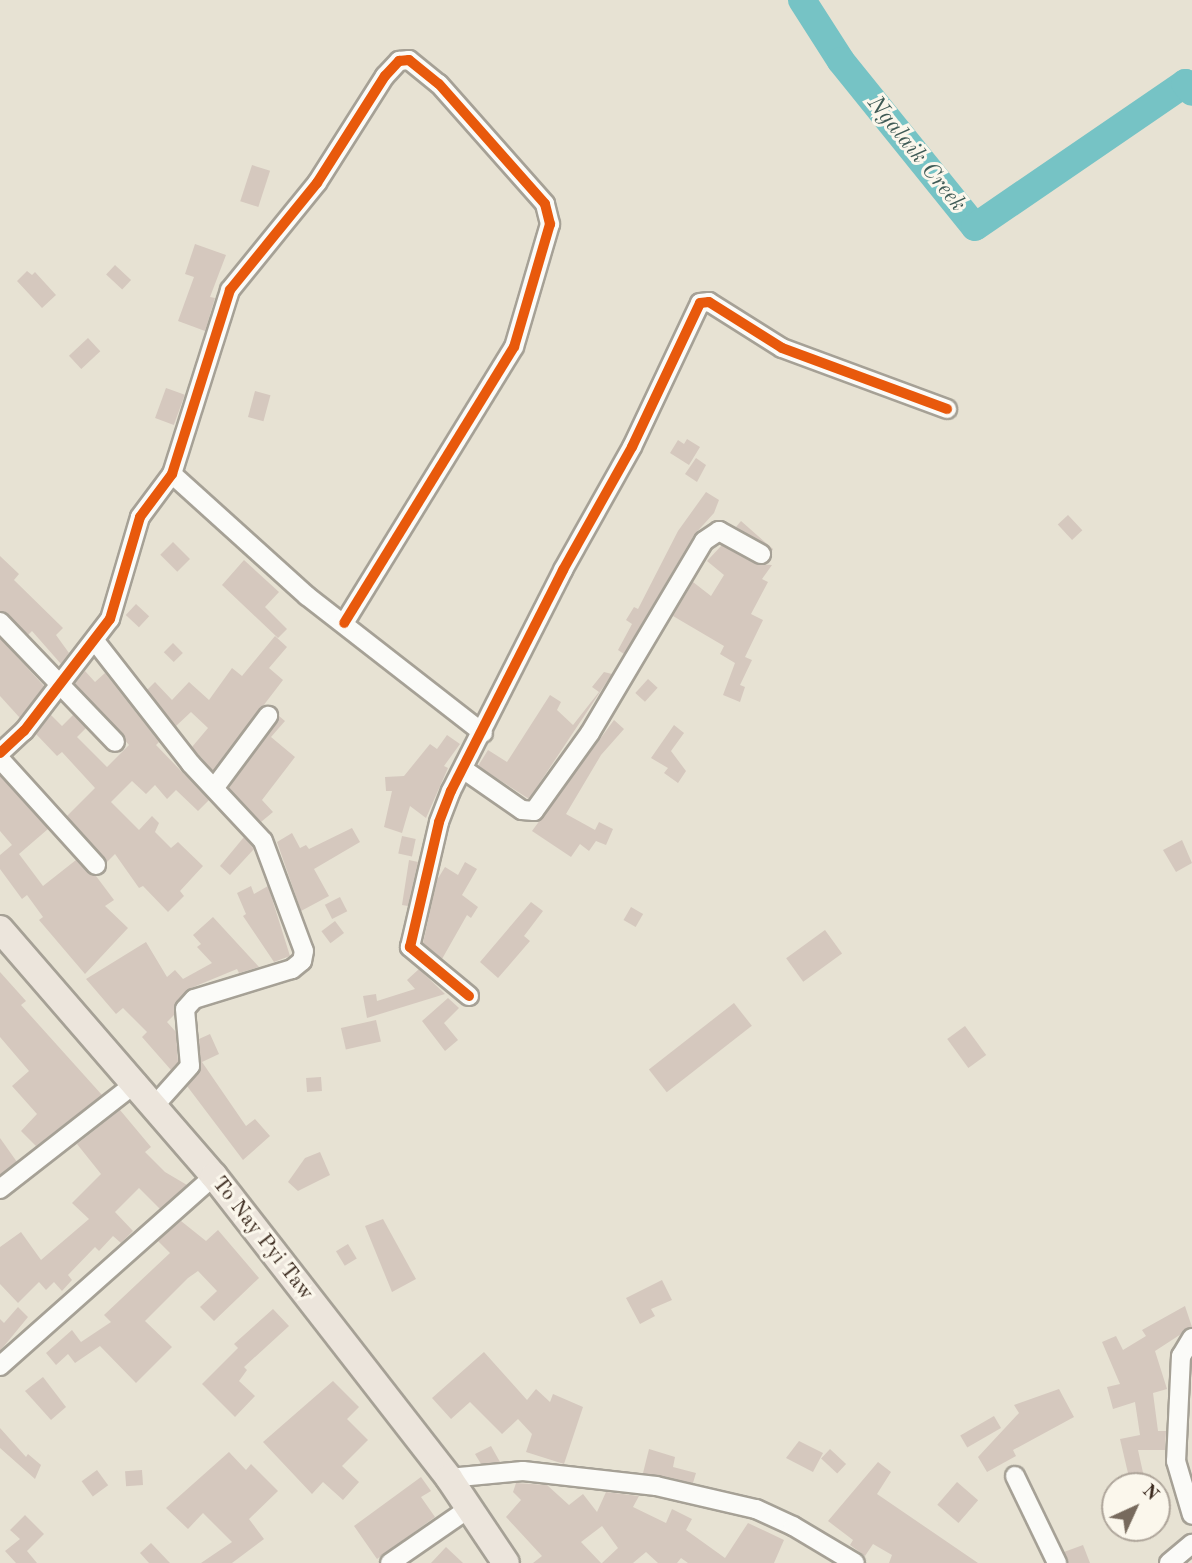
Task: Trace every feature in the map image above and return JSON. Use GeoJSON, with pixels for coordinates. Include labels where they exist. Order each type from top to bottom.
{"type":"FeatureCollection","features":[{"type":"Feature","properties":{"kind":"main road","name":"To Nay Pyi Taw"},"geometry":{"type":"LineString","coordinates":[[0,929],[156,1104],[214,1175],[449,1478],[506,1563]]}},
{"type":"Feature","properties":{"kind":"street"},"geometry":{"type":"LineString","coordinates":[[0,753],[24,731],[110,619],[125,578],[140,517],[172,474],[230,290],[317,183],[385,76],[399,61],[409,60],[439,83],[545,204],[550,224],[514,347],[344,623]]}},
{"type":"Feature","properties":{"kind":"street"},"geometry":{"type":"LineString","coordinates":[[469,996],[410,947],[427,859],[463,769],[563,570],[632,447],[700,303],[709,302],[782,348],[947,409]]}},
{"type":"Feature","properties":{"kind":"street"},"geometry":{"type":"LineString","coordinates":[[172,474],[307,596],[483,733]]}},
{"type":"Feature","properties":{"kind":"street"},"geometry":{"type":"LineString","coordinates":[[463,769],[522,810],[534,811],[590,733],[704,541],[719,531],[761,554]]}},
{"type":"Feature","properties":{"kind":"street"},"geometry":{"type":"LineString","coordinates":[[0,622],[58,686],[115,742]]}},
{"type":"Feature","properties":{"kind":"street"},"geometry":{"type":"LineString","coordinates":[[95,641],[191,764],[215,787],[224,803],[263,841],[304,951],[302,961],[292,968],[194,999],[185,1009],[184,1027],[190,1066],[156,1104]]}},
{"type":"Feature","properties":{"kind":"street"},"geometry":{"type":"LineString","coordinates":[[215,787],[268,716]]}},
{"type":"Feature","properties":{"kind":"street"},"geometry":{"type":"LineString","coordinates":[[0,759],[96,865]]}},
{"type":"Feature","properties":{"kind":"street"},"geometry":{"type":"LineString","coordinates":[[0,1189],[136,1082]]}},
{"type":"Feature","properties":{"kind":"street"},"geometry":{"type":"LineString","coordinates":[[0,1366],[214,1175]]}},
{"type":"Feature","properties":{"kind":"street"},"geometry":{"type":"LineString","coordinates":[[1192,1338],[1181,1356],[1176,1461],[1192,1514]]}},
{"type":"Feature","properties":{"kind":"street"},"geometry":{"type":"LineString","coordinates":[[449,1478],[523,1471],[581,1474],[715,1498],[775,1517],[855,1563]]}},
{"type":"Feature","properties":{"kind":"street"},"geometry":{"type":"LineString","coordinates":[[1015,1476],[1057,1563]]}},
{"type":"Feature","properties":{"kind":"street"},"geometry":{"type":"LineString","coordinates":[[390,1563],[468,1509]]}},
{"type":"Feature","properties":{"kind":"street"},"geometry":{"type":"LineString","coordinates":[[1173,1562],[1192,1544]]}},
{"type":"Feature","properties":{"kind":"building"},"geometry":{"type":"Polygon","coordinates":[[[252,165],[270,171],[258,207],[240,201],[252,165]]]}},
{"type":"Feature","properties":{"kind":"building"},"geometry":{"type":"Polygon","coordinates":[[[195,244],[226,255],[210,297],[215,298],[205,331],[178,321],[194,277],[185,274],[195,244]]]}},
{"type":"Feature","properties":{"kind":"building"},"geometry":{"type":"Polygon","coordinates":[[[115,265],[131,280],[122,290],[106,275],[115,265]]]}},
{"type":"Feature","properties":{"kind":"building"},"geometry":{"type":"Polygon","coordinates":[[[27,271],[32,275],[35,272],[56,295],[42,308],[17,281],[27,271]]]}},
{"type":"Feature","properties":{"kind":"building"},"geometry":{"type":"Polygon","coordinates":[[[88,338],[100,351],[81,369],[69,356],[88,338]]]}},
{"type":"Feature","properties":{"kind":"building"},"geometry":{"type":"Polygon","coordinates":[[[166,388],[185,395],[174,425],[155,418],[166,388]]]}},
{"type":"Feature","properties":{"kind":"building"},"geometry":{"type":"Polygon","coordinates":[[[255,391],[270,395],[263,421],[248,417],[255,391]]]}},
{"type":"Feature","properties":{"kind":"building"},"geometry":{"type":"Polygon","coordinates":[[[687,439],[700,447],[689,465],[670,453],[678,440],[684,444],[687,439]]]}},
{"type":"Feature","properties":{"kind":"building"},"geometry":{"type":"Polygon","coordinates":[[[696,458],[706,465],[697,482],[685,474],[696,458]]]}},
{"type":"Feature","properties":{"kind":"building"},"geometry":{"type":"Polygon","coordinates":[[[706,492],[719,500],[714,513],[694,535],[624,654],[618,650],[632,624],[626,620],[634,607],[638,609],[678,531],[706,492]]]}},
{"type":"Feature","properties":{"kind":"building"},"geometry":{"type":"Polygon","coordinates":[[[1068,515],[1082,530],[1072,540],[1058,525],[1068,515]]]}},
{"type":"Feature","properties":{"kind":"building"},"geometry":{"type":"Polygon","coordinates":[[[741,521],[773,549],[772,551],[736,527],[741,521]]]}},
{"type":"Feature","properties":{"kind":"building"},"geometry":{"type":"Polygon","coordinates":[[[173,542],[190,559],[177,572],[160,555],[173,542]]]}},
{"type":"Feature","properties":{"kind":"building"},"geometry":{"type":"Polygon","coordinates":[[[722,545],[756,564],[772,565],[762,579],[768,582],[751,614],[763,620],[745,657],[752,660],[740,685],[745,687],[740,702],[723,695],[735,663],[720,654],[724,646],[673,616],[693,582],[711,596],[724,575],[707,561],[722,545]]]}},
{"type":"Feature","properties":{"kind":"building"},"geometry":{"type":"Polygon","coordinates":[[[0,556],[19,574],[14,580],[63,628],[56,635],[69,653],[61,664],[32,631],[28,635],[0,611],[0,556]]]}},
{"type":"Feature","properties":{"kind":"building"},"geometry":{"type":"Polygon","coordinates":[[[244,560],[279,592],[265,607],[287,629],[278,638],[222,585],[244,560]]]}},
{"type":"Feature","properties":{"kind":"building"},"geometry":{"type":"Polygon","coordinates":[[[136,604],[149,616],[139,627],[126,615],[136,604]]]}},
{"type":"Feature","properties":{"kind":"building"},"geometry":{"type":"Polygon","coordinates":[[[275,636],[287,647],[269,668],[283,680],[213,771],[192,747],[208,728],[191,712],[176,726],[147,690],[155,682],[172,700],[189,682],[209,700],[232,668],[242,676],[275,636]]]}},
{"type":"Feature","properties":{"kind":"building"},"geometry":{"type":"Polygon","coordinates":[[[0,638],[44,686],[20,718],[0,696],[0,638]]]}},
{"type":"Feature","properties":{"kind":"building"},"geometry":{"type":"Polygon","coordinates":[[[173,643],[183,653],[174,662],[164,652],[173,643]]]}},
{"type":"Feature","properties":{"kind":"building"},"geometry":{"type":"Polygon","coordinates":[[[85,671],[95,682],[105,673],[159,742],[156,745],[209,800],[198,811],[176,790],[167,799],[155,785],[146,794],[132,781],[111,802],[139,830],[152,816],[159,823],[155,832],[171,848],[178,842],[203,866],[180,891],[184,896],[168,912],[143,886],[139,888],[115,854],[107,862],[67,816],[95,788],[62,752],[57,756],[36,734],[51,715],[62,726],[73,715],[86,728],[77,737],[107,767],[129,745],[75,684],[85,671]]]}},
{"type":"Feature","properties":{"kind":"building"},"geometry":{"type":"Polygon","coordinates":[[[604,672],[612,674],[529,799],[478,766],[488,750],[507,762],[550,695],[561,702],[557,710],[573,725],[599,692],[592,687],[604,672]]]}},
{"type":"Feature","properties":{"kind":"building"},"geometry":{"type":"Polygon","coordinates":[[[648,679],[658,688],[645,702],[635,693],[648,679]]]}},
{"type":"Feature","properties":{"kind":"building"},"geometry":{"type":"Polygon","coordinates":[[[279,716],[285,721],[271,737],[295,757],[262,800],[273,812],[261,822],[229,788],[279,716]]]}},
{"type":"Feature","properties":{"kind":"building"},"geometry":{"type":"Polygon","coordinates":[[[614,720],[624,729],[601,755],[566,814],[595,830],[599,822],[613,829],[606,845],[596,841],[589,851],[580,844],[571,857],[532,831],[614,720]]]}},
{"type":"Feature","properties":{"kind":"building"},"geometry":{"type":"Polygon","coordinates":[[[674,725],[684,733],[671,751],[686,771],[678,783],[664,773],[668,768],[651,758],[674,725]]]}},
{"type":"Feature","properties":{"kind":"building"},"geometry":{"type":"Polygon","coordinates":[[[447,735],[460,744],[444,766],[448,768],[426,818],[410,806],[402,833],[384,827],[392,791],[386,791],[385,777],[404,776],[430,744],[437,749],[447,735]]]}},
{"type":"Feature","properties":{"kind":"building"},"geometry":{"type":"Polygon","coordinates":[[[0,776],[48,829],[19,854],[43,886],[76,860],[96,876],[114,900],[105,906],[128,928],[85,974],[39,920],[43,917],[27,895],[22,899],[0,869],[0,855],[12,845],[0,831],[0,776]]]}},
{"type":"Feature","properties":{"kind":"building"},"geometry":{"type":"Polygon","coordinates":[[[352,828],[360,842],[314,869],[329,896],[301,911],[277,842],[292,833],[300,848],[306,845],[309,849],[352,828]]]}},
{"type":"Feature","properties":{"kind":"building"},"geometry":{"type":"Polygon","coordinates":[[[402,836],[416,839],[412,857],[398,854],[402,836]]]}},
{"type":"Feature","properties":{"kind":"building"},"geometry":{"type":"Polygon","coordinates":[[[244,837],[254,849],[230,875],[220,866],[244,837]]]}},
{"type":"Feature","properties":{"kind":"building"},"geometry":{"type":"Polygon","coordinates":[[[1182,840],[1192,863],[1176,872],[1163,850],[1182,840]]]}},
{"type":"Feature","properties":{"kind":"building"},"geometry":{"type":"Polygon","coordinates":[[[409,860],[418,862],[408,906],[402,905],[409,860]]]}},
{"type":"Feature","properties":{"kind":"building"},"geometry":{"type":"Polygon","coordinates":[[[465,862],[477,869],[462,895],[478,907],[471,918],[467,915],[442,959],[423,943],[437,880],[445,867],[458,875],[465,862]]]}},
{"type":"Feature","properties":{"kind":"building"},"geometry":{"type":"Polygon","coordinates":[[[251,886],[254,894],[268,886],[290,956],[274,962],[243,916],[246,914],[237,893],[251,886]]]}},
{"type":"Feature","properties":{"kind":"building"},"geometry":{"type":"Polygon","coordinates":[[[340,897],[347,911],[332,919],[325,905],[340,897]]]}},
{"type":"Feature","properties":{"kind":"building"},"geometry":{"type":"Polygon","coordinates":[[[531,902],[543,911],[524,936],[530,941],[498,978],[480,962],[531,902]]]}},
{"type":"Feature","properties":{"kind":"building"},"geometry":{"type":"Polygon","coordinates":[[[631,907],[643,914],[636,927],[624,920],[631,907]]]}},
{"type":"Feature","properties":{"kind":"building"},"geometry":{"type":"Polygon","coordinates":[[[213,917],[259,967],[239,973],[237,969],[191,988],[177,1001],[174,1015],[167,1022],[176,1032],[178,1062],[171,1070],[142,1037],[147,1032],[123,1008],[116,1014],[86,979],[146,942],[167,977],[175,970],[183,979],[212,963],[197,947],[201,944],[193,935],[213,917]]]}},
{"type":"Feature","properties":{"kind":"building"},"geometry":{"type":"Polygon","coordinates":[[[335,921],[344,933],[330,943],[321,931],[335,921]]]}},
{"type":"Feature","properties":{"kind":"building"},"geometry":{"type":"Polygon","coordinates":[[[825,930],[842,953],[803,982],[786,958],[825,930]]]}},
{"type":"Feature","properties":{"kind":"building"},"geometry":{"type":"Polygon","coordinates":[[[419,969],[445,994],[367,1018],[363,996],[376,994],[377,1001],[415,989],[407,980],[419,969]]]}},
{"type":"Feature","properties":{"kind":"building"},"geometry":{"type":"Polygon","coordinates":[[[0,972],[26,1001],[21,1005],[102,1095],[36,1146],[21,1131],[37,1114],[12,1086],[29,1071],[0,1037],[0,972]]]}},
{"type":"Feature","properties":{"kind":"building"},"geometry":{"type":"Polygon","coordinates":[[[448,998],[459,1008],[444,1023],[458,1040],[445,1051],[422,1021],[448,998]]]}},
{"type":"Feature","properties":{"kind":"building"},"geometry":{"type":"Polygon","coordinates":[[[734,1003],[752,1026],[667,1092],[649,1069],[734,1003]]]}},
{"type":"Feature","properties":{"kind":"building"},"geometry":{"type":"Polygon","coordinates":[[[376,1020],[381,1041],[346,1050],[341,1028],[376,1020]]]}},
{"type":"Feature","properties":{"kind":"building"},"geometry":{"type":"Polygon","coordinates":[[[965,1026],[986,1055],[968,1068],[947,1039],[965,1026]]]}},
{"type":"Feature","properties":{"kind":"building"},"geometry":{"type":"Polygon","coordinates":[[[210,1034],[219,1054],[202,1062],[246,1126],[255,1119],[270,1136],[243,1160],[187,1086],[201,1069],[199,1039],[210,1034]]]}},
{"type":"Feature","properties":{"kind":"building"},"geometry":{"type":"Polygon","coordinates":[[[321,1077],[322,1091],[307,1092],[306,1078],[321,1077]]]}},
{"type":"Feature","properties":{"kind":"building"},"geometry":{"type":"Polygon","coordinates":[[[120,1110],[151,1147],[145,1152],[165,1172],[187,1185],[160,1209],[139,1188],[115,1212],[133,1231],[121,1243],[113,1236],[99,1251],[95,1247],[68,1275],[72,1280],[62,1291],[54,1282],[46,1290],[39,1282],[18,1303],[0,1284],[0,1247],[21,1232],[41,1260],[89,1219],[72,1203],[101,1174],[77,1144],[120,1110]]]}},
{"type":"Feature","properties":{"kind":"building"},"geometry":{"type":"Polygon","coordinates":[[[0,1138],[17,1162],[0,1175],[0,1138]]]}},
{"type":"Feature","properties":{"kind":"building"},"geometry":{"type":"Polygon","coordinates":[[[320,1152],[330,1175],[298,1191],[288,1182],[305,1158],[320,1152]]]}},
{"type":"Feature","properties":{"kind":"building"},"geometry":{"type":"Polygon","coordinates":[[[383,1219],[416,1279],[392,1292],[365,1226],[383,1219]]]}},
{"type":"Feature","properties":{"kind":"building"},"geometry":{"type":"Polygon","coordinates":[[[181,1221],[206,1241],[218,1230],[259,1278],[214,1321],[200,1307],[217,1291],[198,1271],[188,1278],[145,1321],[172,1347],[136,1383],[100,1346],[75,1363],[68,1354],[56,1365],[46,1353],[72,1330],[81,1342],[111,1322],[104,1315],[170,1253],[158,1241],[181,1221]]]}},
{"type":"Feature","properties":{"kind":"building"},"geometry":{"type":"Polygon","coordinates":[[[348,1244],[357,1259],[345,1266],[336,1251],[348,1244]]]}},
{"type":"Feature","properties":{"kind":"building"},"geometry":{"type":"Polygon","coordinates":[[[662,1280],[672,1300],[651,1309],[655,1316],[640,1324],[626,1298],[662,1280]]]}},
{"type":"Feature","properties":{"kind":"building"},"geometry":{"type":"Polygon","coordinates":[[[1185,1306],[1192,1327],[1155,1351],[1167,1389],[1153,1393],[1158,1431],[1166,1431],[1165,1450],[1138,1450],[1143,1472],[1128,1472],[1120,1439],[1140,1435],[1135,1402],[1113,1409],[1107,1387],[1120,1384],[1102,1342],[1116,1336],[1123,1350],[1146,1336],[1142,1330],[1185,1306]]]}},
{"type":"Feature","properties":{"kind":"building"},"geometry":{"type":"Polygon","coordinates":[[[18,1307],[28,1317],[0,1351],[0,1319],[4,1323],[18,1307]]]}},
{"type":"Feature","properties":{"kind":"building"},"geometry":{"type":"Polygon","coordinates":[[[273,1309],[289,1326],[244,1367],[247,1370],[239,1381],[255,1396],[235,1417],[202,1384],[238,1348],[234,1344],[273,1309]]]}},
{"type":"Feature","properties":{"kind":"building"},"geometry":{"type":"Polygon","coordinates":[[[484,1352],[527,1400],[536,1389],[550,1402],[553,1394],[583,1407],[564,1464],[526,1452],[532,1434],[518,1419],[502,1434],[470,1402],[451,1419],[432,1398],[484,1352]]]}},
{"type":"Feature","properties":{"kind":"building"},"geometry":{"type":"Polygon","coordinates":[[[43,1377],[66,1407],[51,1420],[25,1391],[43,1377]]]}},
{"type":"Feature","properties":{"kind":"building"},"geometry":{"type":"Polygon","coordinates":[[[333,1381],[359,1407],[347,1419],[368,1440],[342,1466],[359,1482],[343,1500],[323,1482],[312,1494],[263,1442],[333,1381]]]}},
{"type":"Feature","properties":{"kind":"building"},"geometry":{"type":"Polygon","coordinates":[[[1059,1389],[1074,1417],[1013,1450],[1016,1456],[987,1472],[978,1457],[1019,1413],[1014,1405],[1059,1389]]]}},
{"type":"Feature","properties":{"kind":"building"},"geometry":{"type":"Polygon","coordinates":[[[994,1416],[1001,1428],[967,1448],[960,1436],[994,1416]]]}},
{"type":"Feature","properties":{"kind":"building"},"geometry":{"type":"Polygon","coordinates":[[[0,1428],[26,1457],[28,1454],[41,1465],[35,1479],[0,1448],[0,1428]]]}},
{"type":"Feature","properties":{"kind":"building"},"geometry":{"type":"Polygon","coordinates":[[[799,1441],[823,1453],[813,1472],[786,1458],[799,1441]]]}},
{"type":"Feature","properties":{"kind":"building"},"geometry":{"type":"Polygon","coordinates":[[[491,1446],[500,1462],[481,1464],[475,1454],[491,1446]]]}},
{"type":"Feature","properties":{"kind":"building"},"geometry":{"type":"Polygon","coordinates":[[[649,1449],[675,1457],[673,1467],[696,1473],[693,1483],[643,1473],[649,1449]]]}},
{"type":"Feature","properties":{"kind":"building"},"geometry":{"type":"Polygon","coordinates":[[[830,1449],[846,1464],[837,1474],[821,1459],[830,1449]]]}},
{"type":"Feature","properties":{"kind":"building"},"geometry":{"type":"Polygon","coordinates":[[[229,1452],[246,1470],[251,1464],[278,1491],[249,1519],[264,1539],[232,1563],[201,1563],[232,1542],[203,1513],[188,1529],[166,1508],[229,1452]]]}},
{"type":"Feature","properties":{"kind":"building"},"geometry":{"type":"Polygon","coordinates":[[[878,1462],[891,1472],[877,1494],[978,1563],[889,1563],[892,1555],[873,1544],[865,1556],[850,1545],[853,1540],[828,1521],[878,1462]]]}},
{"type":"Feature","properties":{"kind":"building"},"geometry":{"type":"Polygon","coordinates":[[[97,1470],[108,1485],[93,1497],[82,1481],[97,1470]]]}},
{"type":"Feature","properties":{"kind":"building"},"geometry":{"type":"Polygon","coordinates":[[[142,1470],[143,1485],[126,1486],[125,1471],[142,1470]]]}},
{"type":"Feature","properties":{"kind":"building"},"geometry":{"type":"Polygon","coordinates":[[[421,1477],[431,1491],[421,1497],[435,1517],[377,1559],[354,1526],[421,1477]]]}},
{"type":"Feature","properties":{"kind":"building"},"geometry":{"type":"Polygon","coordinates":[[[957,1482],[978,1500],[958,1523],[937,1505],[957,1482]]]}},
{"type":"Feature","properties":{"kind":"building"},"geometry":{"type":"Polygon","coordinates":[[[516,1483],[547,1485],[569,1505],[583,1494],[597,1512],[606,1492],[639,1496],[633,1507],[666,1523],[672,1509],[692,1519],[686,1530],[725,1558],[748,1523],[784,1540],[774,1563],[688,1563],[681,1558],[677,1563],[658,1563],[646,1552],[633,1563],[602,1563],[618,1548],[602,1526],[581,1542],[601,1563],[533,1563],[542,1556],[506,1517],[521,1500],[513,1492],[516,1483]]]}},
{"type":"Feature","properties":{"kind":"building"},"geometry":{"type":"Polygon","coordinates":[[[25,1515],[44,1534],[27,1551],[37,1563],[16,1563],[5,1551],[20,1539],[10,1530],[25,1515]]]}},
{"type":"Feature","properties":{"kind":"building"},"geometry":{"type":"Polygon","coordinates":[[[151,1543],[170,1563],[149,1563],[140,1553],[151,1543]]]}},
{"type":"Feature","properties":{"kind":"building"},"geometry":{"type":"Polygon","coordinates":[[[1083,1545],[1090,1563],[1068,1563],[1064,1552],[1083,1545]]]}},
{"type":"Feature","properties":{"kind":"building"},"geometry":{"type":"Polygon","coordinates":[[[446,1547],[463,1563],[431,1563],[446,1547]]]}},
{"type":"Feature","properties":{"kind":"waterway","name":"Ngalaik Creek"},"geometry":{"type":"LineString","coordinates":[[802,0],[841,61],[975,227],[1185,83],[1192,92]]}},
{"type":"Feature","properties":{"kind":"cycle path"},"geometry":{"type":"LineString","coordinates":[[0,753],[24,731],[110,619],[140,517],[172,474],[230,290],[317,183],[385,76],[399,61],[409,60],[439,84],[545,204],[550,224],[514,347],[344,623]]}},
{"type":"Feature","properties":{"kind":"cycle path"},"geometry":{"type":"LineString","coordinates":[[469,996],[410,947],[439,822],[451,791],[563,570],[632,447],[700,303],[709,302],[782,348],[947,409]]}}]}
